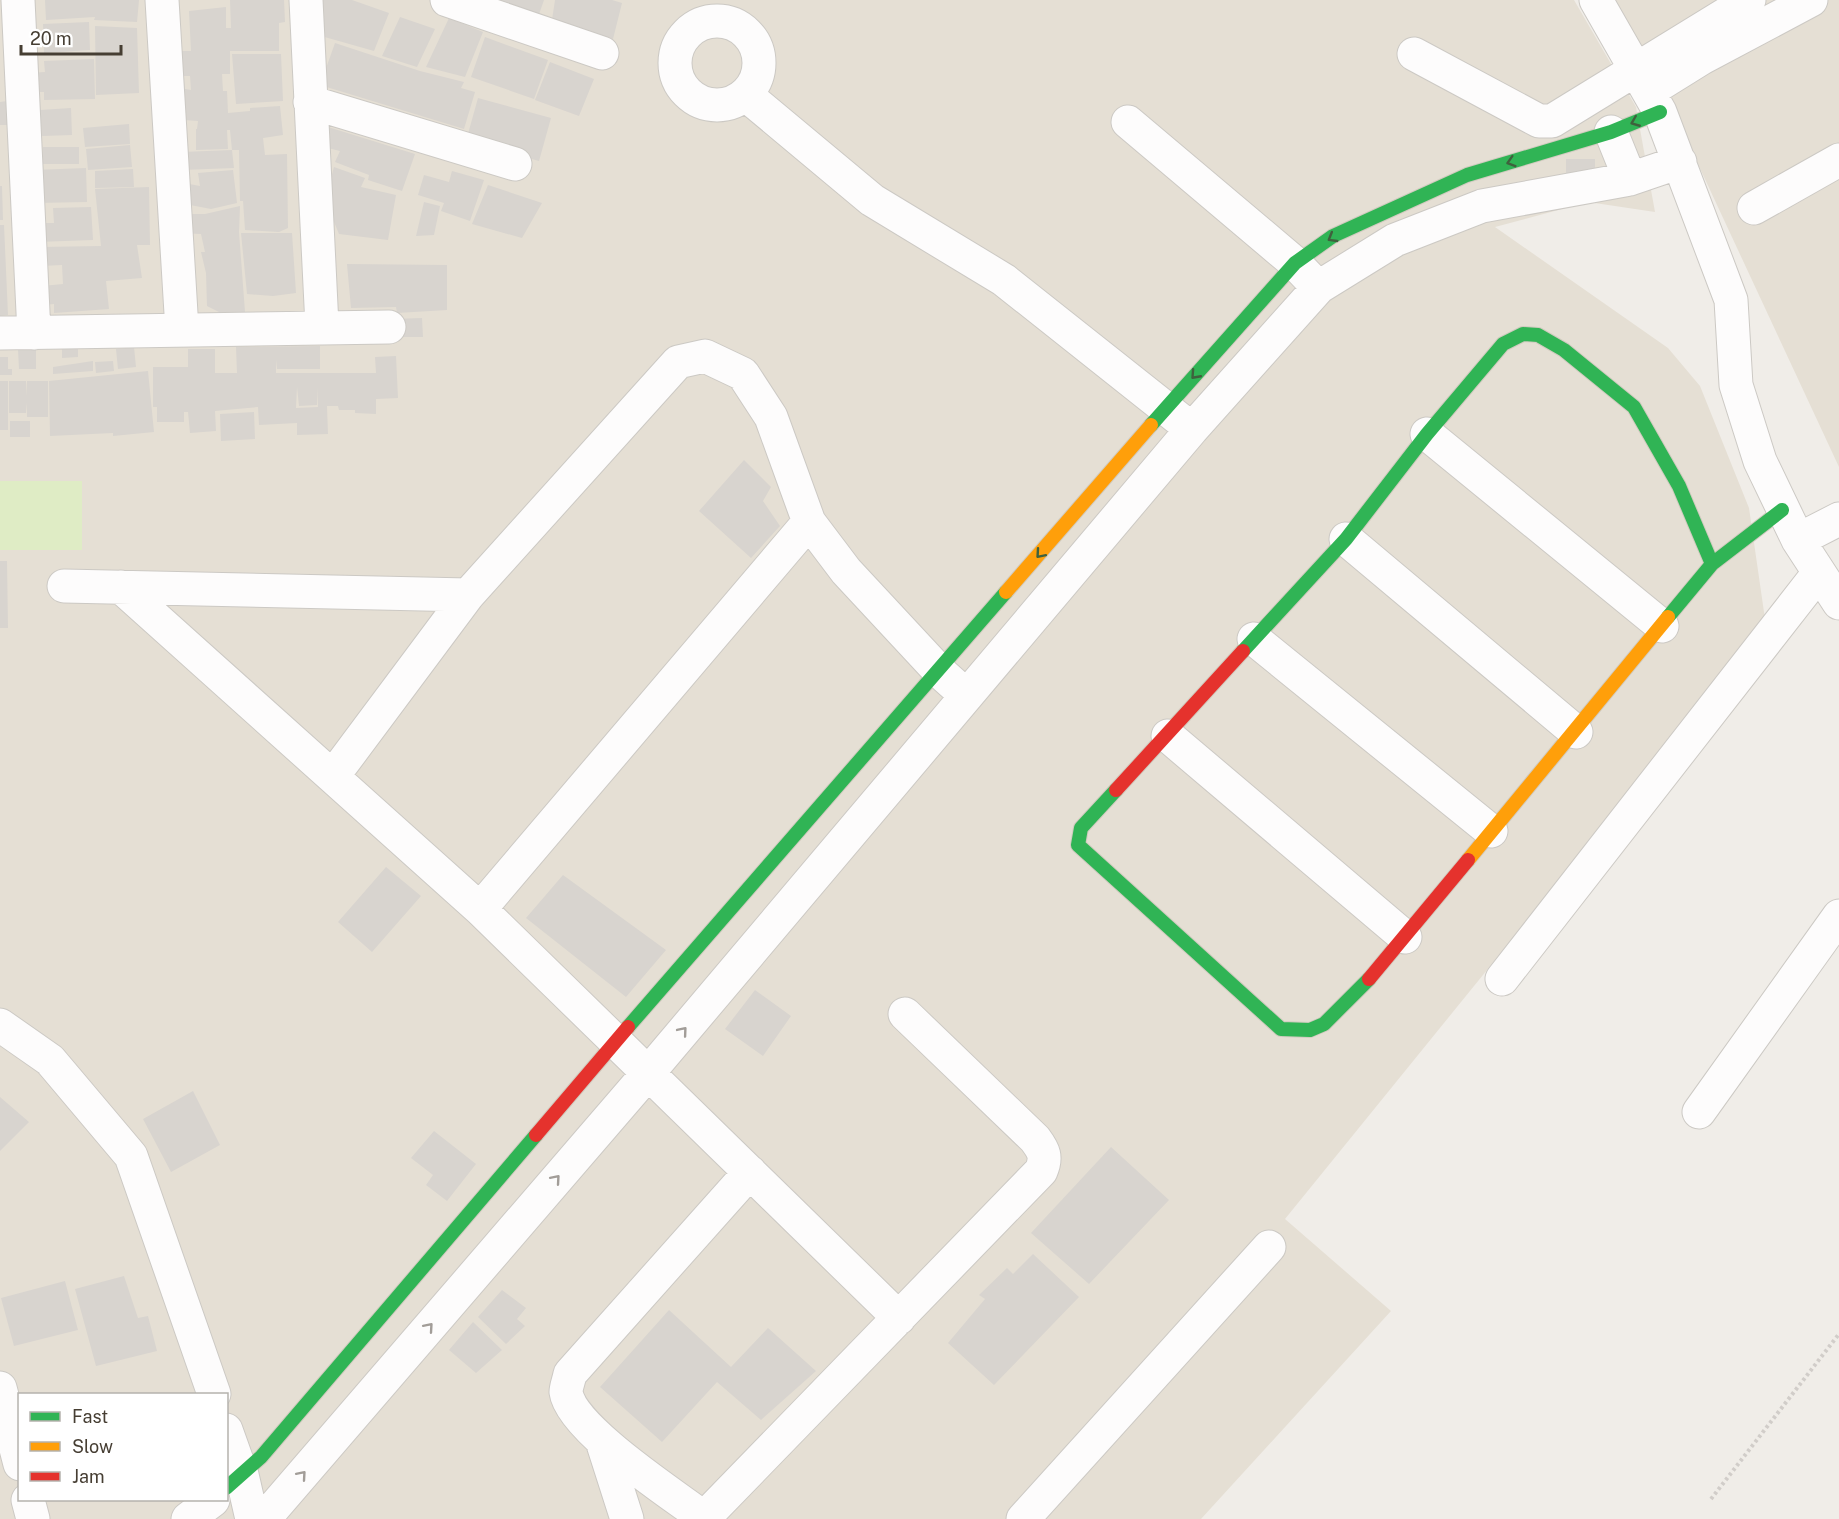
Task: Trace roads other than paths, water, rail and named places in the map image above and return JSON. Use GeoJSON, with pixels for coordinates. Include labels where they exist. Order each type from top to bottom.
{"type":"FeatureCollection","features":[{"type":"Feature","properties":{"kind":"street"},"geometry":{"type":"LineString","coordinates":[[18,0],[34,333]]}},
{"type":"Feature","properties":{"kind":"street"},"geometry":{"type":"LineString","coordinates":[[162,0],[182,330]]}},
{"type":"Feature","properties":{"kind":"street"},"geometry":{"type":"LineString","coordinates":[[306,0],[322,326]]}},
{"type":"Feature","properties":{"kind":"street"},"geometry":{"type":"LineString","coordinates":[[447,0],[602,53]]}},
{"type":"Feature","properties":{"kind":"street"},"geometry":{"type":"LineString","coordinates":[[1596,0],[1648,90],[1680,162],[1731,300],[1736,385],[1760,461],[1798,540],[1839,603]]}},
{"type":"Feature","properties":{"kind":"street"},"geometry":{"type":"LineString","coordinates":[[1414,54],[1539,121],[1552,121],[1585,98],[1648,90],[1702,58],[1811,0]]}},
{"type":"Feature","properties":{"kind":"street"},"geometry":{"type":"LineString","coordinates":[[235,1482],[418,1274],[616,1041],[1166,408],[1295,263],[1333,236],[1467,175],[1611,132],[1729,5]]}},
{"type":"Feature","properties":{"kind":"street"},"geometry":{"type":"LineString","coordinates":[[745,94],[872,200],[1004,280],[1192,429]]}},
{"type":"Feature","properties":{"kind":"street"},"geometry":{"type":"LineString","coordinates":[[310,102],[515,165]]}},
{"type":"Feature","properties":{"kind":"street"},"geometry":{"type":"LineString","coordinates":[[1128,122],[1295,263],[1318,287]]}},
{"type":"Feature","properties":{"kind":"street"},"geometry":{"type":"LineString","coordinates":[[1611,132],[1630,179]]}},
{"type":"Feature","properties":{"kind":"street"},"geometry":{"type":"LineString","coordinates":[[1754,208],[1839,160]]}},
{"type":"Feature","properties":{"kind":"street"},"geometry":{"type":"LineString","coordinates":[[264,1519],[649,1072],[1192,429],[1318,287],[1395,240],[1482,206],[1630,179],[1680,162]]}},
{"type":"Feature","properties":{"kind":"street"},"geometry":{"type":"LineString","coordinates":[[0,333],[322,326],[389,327]]}},
{"type":"Feature","properties":{"kind":"street"},"geometry":{"type":"LineString","coordinates":[[1712,564],[1679,486],[1634,407],[1564,350],[1538,335],[1523,334],[1503,344],[1427,434],[1346,539],[1168,736],[1081,828],[1078,844],[1281,1029],[1310,1030],[1324,1024],[1373,975],[1576,732],[1712,564],[1782,510]]}},
{"type":"Feature","properties":{"kind":"street"},"geometry":{"type":"LineString","coordinates":[[333,776],[468,595],[678,362],[705,356],[743,374],[765,409],[809,522],[846,571],[939,671],[966,695]]}},
{"type":"Feature","properties":{"kind":"street"},"geometry":{"type":"LineString","coordinates":[[1427,434],[1662,626]]}},
{"type":"Feature","properties":{"kind":"street"},"geometry":{"type":"LineString","coordinates":[[1798,540],[1839,519]]}},
{"type":"Feature","properties":{"kind":"street"},"geometry":{"type":"LineString","coordinates":[[480,909],[809,522]]}},
{"type":"Feature","properties":{"kind":"street"},"geometry":{"type":"LineString","coordinates":[[1066,524],[1093,546]]}},
{"type":"Feature","properties":{"kind":"street"},"geometry":{"type":"LineString","coordinates":[[1346,539],[1576,732]]}},
{"type":"Feature","properties":{"kind":"street"},"geometry":{"type":"LineString","coordinates":[[1502,979],[1818,574]]}},
{"type":"Feature","properties":{"kind":"street"},"geometry":{"type":"LineString","coordinates":[[64,586],[468,595]]}},
{"type":"Feature","properties":{"kind":"street"},"geometry":{"type":"LineString","coordinates":[[121,587],[480,909],[899,1318]]}},
{"type":"Feature","properties":{"kind":"street"},"geometry":{"type":"LineString","coordinates":[[1254,639],[1491,831]]}},
{"type":"Feature","properties":{"kind":"street"},"geometry":{"type":"LineString","coordinates":[[1168,736],[1405,937]]}},
{"type":"Feature","properties":{"kind":"street"},"geometry":{"type":"LineString","coordinates":[[776,858],[808,883]]}},
{"type":"Feature","properties":{"kind":"street"},"geometry":{"type":"LineString","coordinates":[[1699,1112],[1839,916]]}},
{"type":"Feature","properties":{"kind":"street"},"geometry":{"type":"LineString","coordinates":[[750,1172],[570,1374],[566,1392],[571,1404],[602,1442],[704,1519],[1041,1171],[1046,1160],[1044,1151],[1035,1139],[905,1014]]}},
{"type":"Feature","properties":{"kind":"street"},"geometry":{"type":"LineString","coordinates":[[0,1024],[50,1060],[130,1156],[213,1393]]}},
{"type":"Feature","properties":{"kind":"street"},"geometry":{"type":"LineString","coordinates":[[1023,1519],[1269,1247]]}},
{"type":"Feature","properties":{"kind":"street"},"geometry":{"type":"LineString","coordinates":[[418,1274],[450,1302]]}},
{"type":"Feature","properties":{"kind":"street"},"geometry":{"type":"LineString","coordinates":[[0,1388],[18,1456]]}},
{"type":"Feature","properties":{"kind":"street"},"geometry":{"type":"LineString","coordinates":[[228,1442],[235,1482],[252,1519]]}},
{"type":"Feature","properties":{"kind":"street"},"geometry":{"type":"LineString","coordinates":[[602,1442],[627,1519]]}},
{"type":"Feature","properties":{"kind":"street"},"geometry":{"type":"LineString","coordinates":[[28,1501],[33,1519]]}},
{"type":"Feature","properties":{"kind":"street"},"geometry":{"type":"LineString","coordinates":[[188,1519],[212,1501]]}}]}
